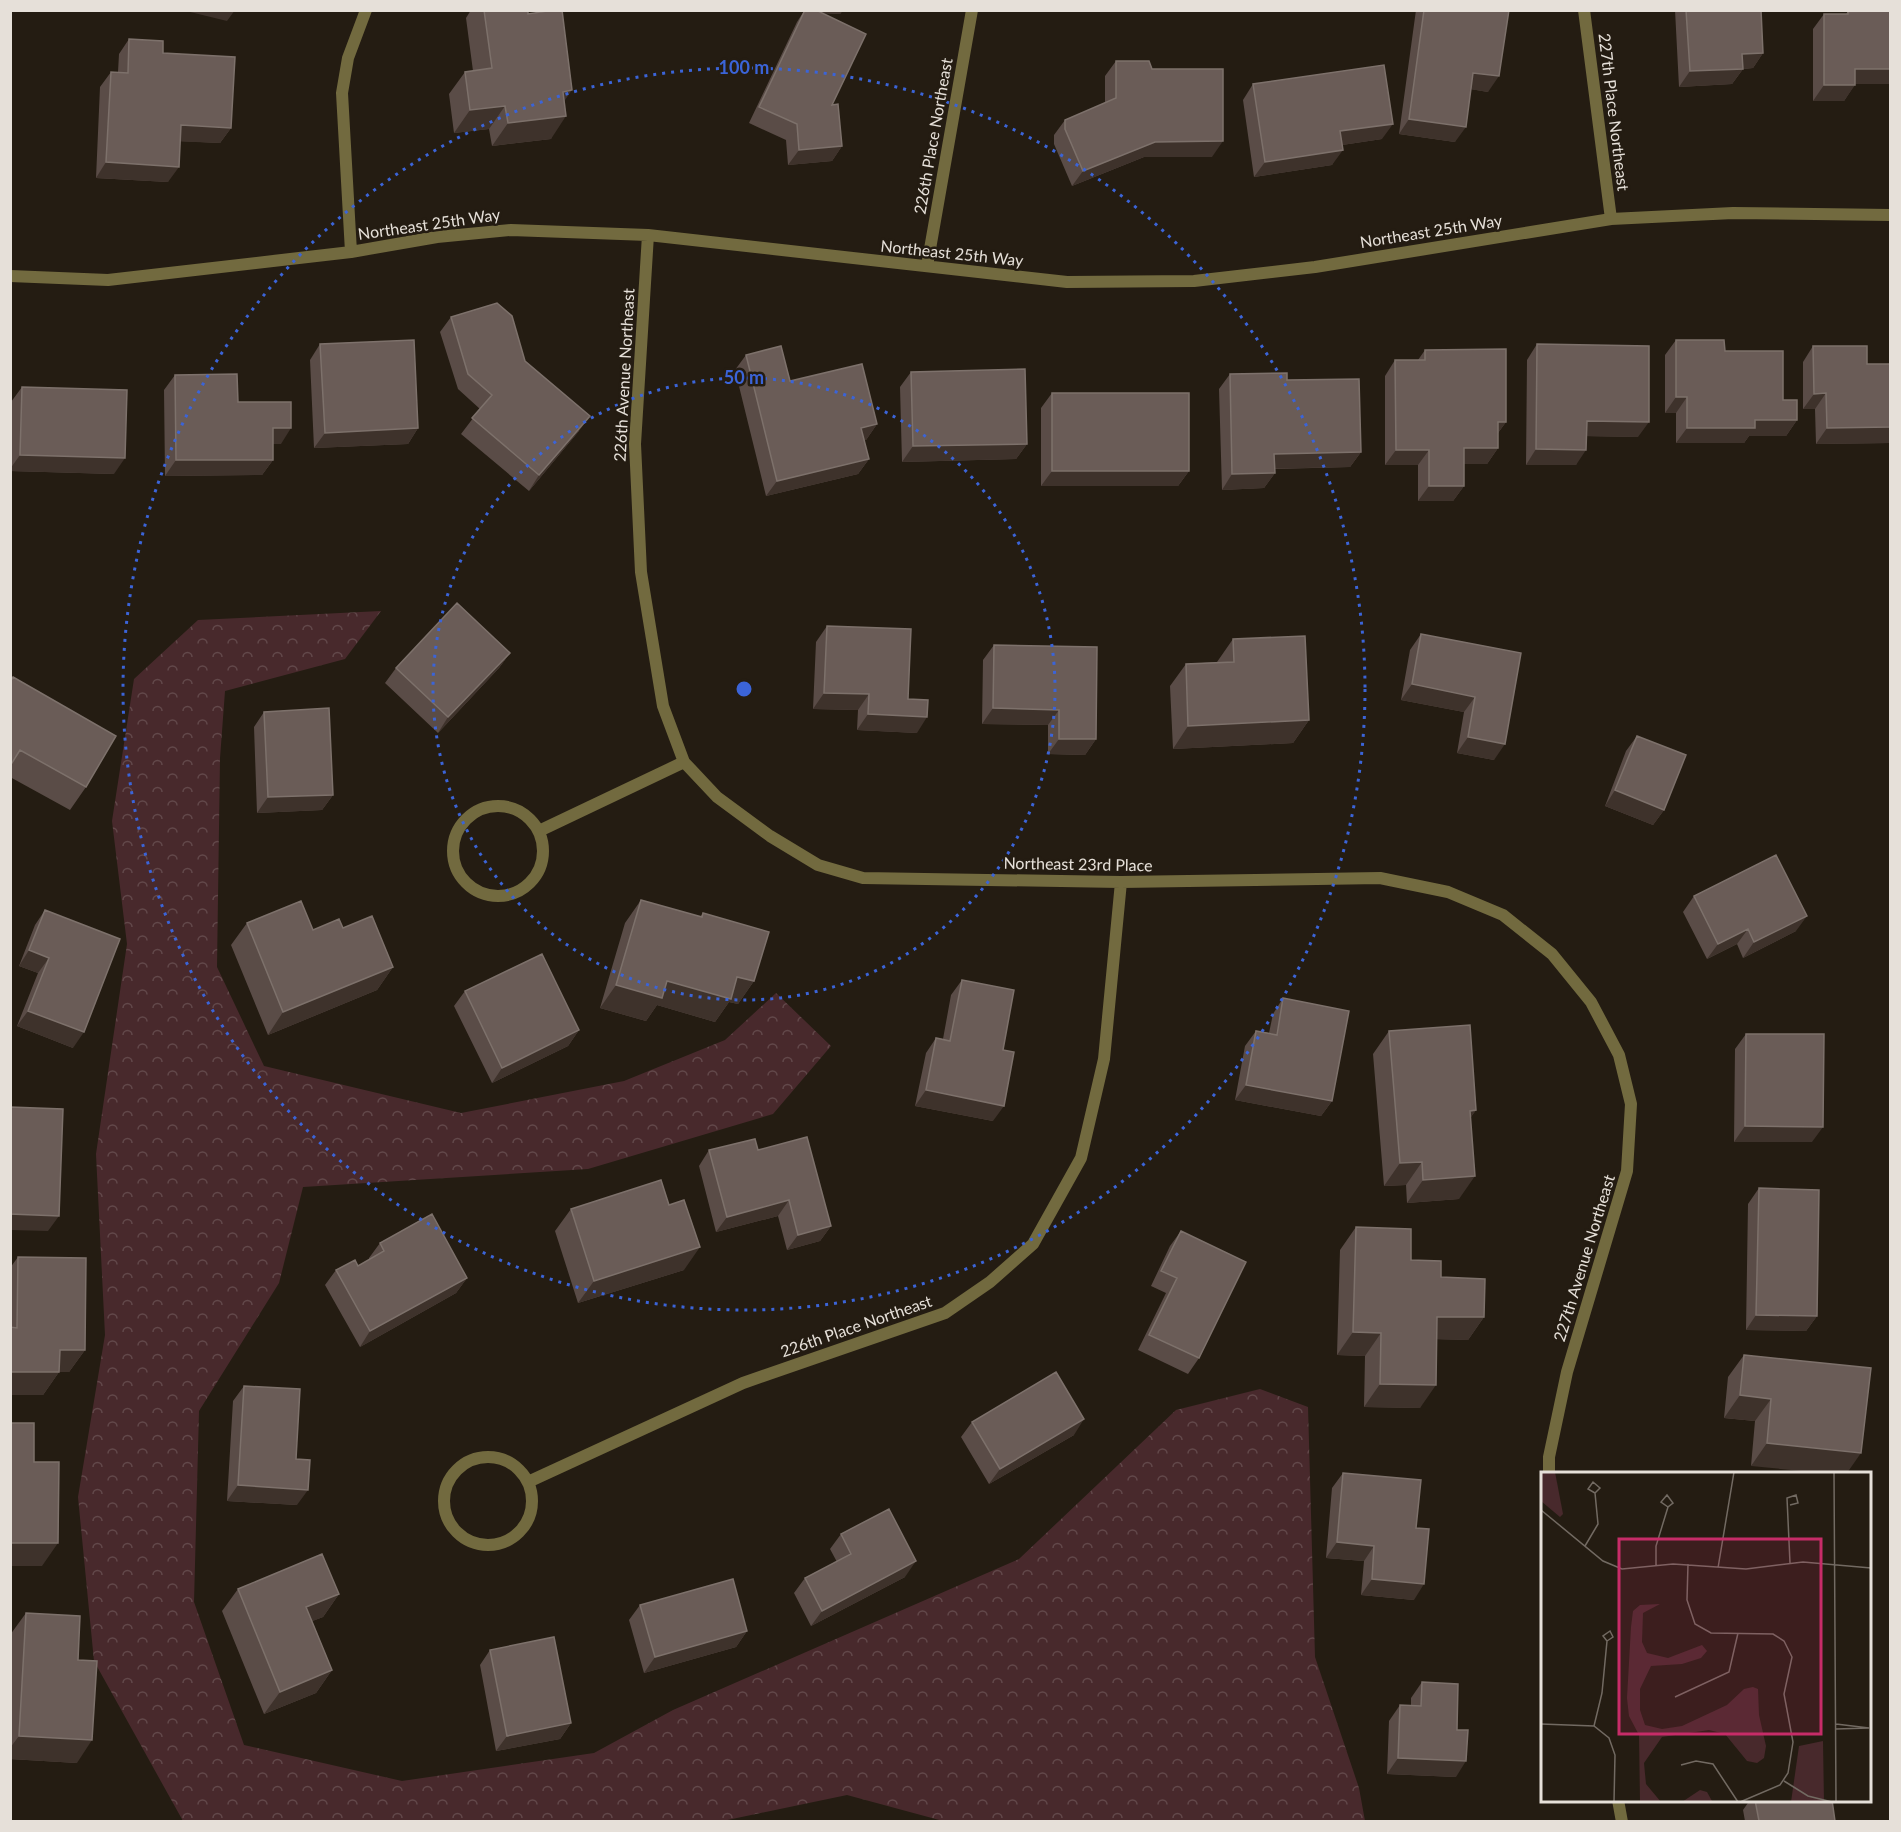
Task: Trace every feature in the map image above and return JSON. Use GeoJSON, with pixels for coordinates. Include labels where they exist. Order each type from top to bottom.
{"type":"FeatureCollection","features":[{"type":"Feature","properties":{"kind":"street"},"geometry":{"type":"LineString","coordinates":[[351,252],[342,93],[348,58],[366,10]]}},
{"type":"Feature","properties":{"kind":"street","name":"226th Place Northeast"},"geometry":{"type":"LineString","coordinates":[[927,266],[972,10]]}},
{"type":"Feature","properties":{"kind":"street","name":"227th Place Northeast"},"geometry":{"type":"LineString","coordinates":[[1584,10],[1611,219]]}},
{"type":"Feature","properties":{"kind":"street","name":"Northeast 25th Way"},"geometry":{"type":"LineString","coordinates":[[10,276],[108,280],[351,252],[437,237],[511,230],[648,235],[1067,282],[1194,281],[1315,267],[1611,219],[1733,213],[1890,215]]}},
{"type":"Feature","properties":{"kind":"street","name":"226th Avenue Northeast"},"geometry":{"type":"LineString","coordinates":[[648,235],[635,444],[641,572],[663,706],[684,762]]}},
{"type":"Feature","properties":{"kind":"street"},"geometry":{"type":"LineString","coordinates":[[539,831],[684,762]]}},
{"type":"Feature","properties":{"kind":"street","name":"Northeast 23rd Place"},"geometry":{"type":"LineString","coordinates":[[684,762],[717,797],[770,836],[818,865],[863,878],[1121,882],[1380,878],[1448,892],[1503,915]]}},
{"type":"Feature","properties":{"kind":"street"},"geometry":{"type":"LineString","coordinates":[[501,806],[517,810],[530,818],[539,831],[544,847],[543,862],[537,877],[525,888],[511,895],[495,897],[480,893],[466,884],[457,872],[453,856],[454,840],[460,826],[472,814],[486,807],[501,806]]}},
{"type":"Feature","properties":{"kind":"street","name":"226th Place Northeast"},"geometry":{"type":"LineString","coordinates":[[528,1482],[743,1383],[945,1313],[990,1282],[1033,1244],[1081,1158],[1104,1059],[1121,882]]}},
{"type":"Feature","properties":{"kind":"street","name":"227th Avenue Northeast"},"geometry":{"type":"LineString","coordinates":[[1503,915],[1552,954],[1592,1002],[1620,1055],[1631,1104],[1627,1171],[1567,1372],[1549,1472]]}},
{"type":"Feature","properties":{"kind":"street"},"geometry":{"type":"LineString","coordinates":[[492,1457],[507,1461],[519,1470],[528,1482],[532,1497],[530,1513],[524,1527],[513,1538],[499,1544],[484,1545],[469,1541],[456,1532],[448,1520],[444,1504],[448,1482],[463,1465],[477,1458],[492,1457]]}},
{"type":"Feature","properties":{"kind":"street"},"geometry":{"type":"LineString","coordinates":[[1618,1802],[1622,1821]]}},
{"type":"Feature","properties":{"kind":"green space"},"geometry":{"type":"Polygon","coordinates":[[[381,611],[345,659],[225,691],[220,758],[217,967],[264,1066],[461,1113],[624,1081],[725,1040],[776,993],[831,1046],[773,1114],[588,1169],[303,1187],[279,1283],[199,1411],[194,1602],[244,1745],[402,1781],[594,1753],[673,1710],[1019,1559],[1176,1410],[1260,1389],[1308,1407],[1315,1657],[1359,1788],[1365,1821],[943,1821],[847,1795],[718,1822],[183,1821],[94,1661],[78,1497],[105,1335],[96,1154],[127,944],[112,821],[134,679],[198,620],[381,611]]]}},
{"type":"Feature","properties":{"kind":"building"},"geometry":{"type":"Polygon","coordinates":[[[484,10],[528,10],[528,14],[562,10],[572,90],[563,92],[566,116],[508,123],[505,106],[470,110],[465,72],[492,68],[484,10]]]}},
{"type":"Feature","properties":{"kind":"building"},"geometry":{"type":"Polygon","coordinates":[[[805,10],[816,10],[866,34],[832,105],[838,104],[842,146],[799,150],[797,124],[759,107],[805,10]]]}},
{"type":"Feature","properties":{"kind":"building"},"geometry":{"type":"Polygon","coordinates":[[[1424,10],[1509,10],[1499,76],[1473,73],[1466,127],[1409,119],[1424,10]]]}},
{"type":"Feature","properties":{"kind":"building"},"geometry":{"type":"Polygon","coordinates":[[[1686,10],[1761,10],[1763,53],[1742,54],[1743,69],[1690,71],[1686,10]]]}},
{"type":"Feature","properties":{"kind":"building"},"geometry":{"type":"Polygon","coordinates":[[[1848,11],[1890,11],[1890,69],[1855,69],[1855,85],[1824,85],[1824,14],[1848,14],[1848,11]]]}},
{"type":"Feature","properties":{"kind":"building"},"geometry":{"type":"Polygon","coordinates":[[[129,39],[163,41],[163,53],[235,57],[231,128],[181,125],[179,167],[106,162],[111,72],[128,73],[129,39]]]}},
{"type":"Feature","properties":{"kind":"building"},"geometry":{"type":"Polygon","coordinates":[[[1116,61],[1149,61],[1152,69],[1223,69],[1223,141],[1155,142],[1083,171],[1065,129],[1065,120],[1116,98],[1116,61]]]}},
{"type":"Feature","properties":{"kind":"building"},"geometry":{"type":"Polygon","coordinates":[[[1384,65],[1393,124],[1340,131],[1343,150],[1265,162],[1253,84],[1384,65]]]}},
{"type":"Feature","properties":{"kind":"building"},"geometry":{"type":"Polygon","coordinates":[[[497,303],[512,316],[525,361],[590,416],[539,475],[472,418],[492,395],[468,374],[451,317],[497,303]]]}},
{"type":"Feature","properties":{"kind":"building"},"geometry":{"type":"Polygon","coordinates":[[[414,340],[418,428],[325,433],[320,344],[414,340]]]}},
{"type":"Feature","properties":{"kind":"building"},"geometry":{"type":"Polygon","coordinates":[[[1676,340],[1724,340],[1725,351],[1783,351],[1783,400],[1797,400],[1797,420],[1755,420],[1755,428],[1687,428],[1687,397],[1676,397],[1676,340]]]}},
{"type":"Feature","properties":{"kind":"building"},"geometry":{"type":"Polygon","coordinates":[[[1537,344],[1649,346],[1649,422],[1587,421],[1586,450],[1536,449],[1537,344]]]}},
{"type":"Feature","properties":{"kind":"building"},"geometry":{"type":"Polygon","coordinates":[[[781,346],[790,381],[862,364],[877,424],[861,428],[869,459],[777,481],[746,355],[781,346]]]}},
{"type":"Feature","properties":{"kind":"building"},"geometry":{"type":"Polygon","coordinates":[[[1813,346],[1867,346],[1867,364],[1890,364],[1890,427],[1827,428],[1826,393],[1814,394],[1813,346]]]}},
{"type":"Feature","properties":{"kind":"building"},"geometry":{"type":"Polygon","coordinates":[[[1506,349],[1506,422],[1498,422],[1498,448],[1464,448],[1464,486],[1429,486],[1429,450],[1396,450],[1395,360],[1425,360],[1425,350],[1506,349]]]}},
{"type":"Feature","properties":{"kind":"building"},"geometry":{"type":"Polygon","coordinates":[[[1025,369],[1027,444],[913,446],[911,372],[1025,369]]]}},
{"type":"Feature","properties":{"kind":"building"},"geometry":{"type":"Polygon","coordinates":[[[1287,373],[1287,380],[1359,379],[1361,452],[1274,454],[1275,473],[1232,474],[1230,374],[1287,373]]]}},
{"type":"Feature","properties":{"kind":"building"},"geometry":{"type":"Polygon","coordinates":[[[237,374],[238,402],[291,402],[291,428],[273,428],[273,460],[176,460],[175,375],[237,374]]]}},
{"type":"Feature","properties":{"kind":"building"},"geometry":{"type":"Polygon","coordinates":[[[22,387],[127,390],[125,458],[20,455],[22,387]]]}},
{"type":"Feature","properties":{"kind":"building"},"geometry":{"type":"Polygon","coordinates":[[[1052,393],[1189,393],[1189,471],[1052,471],[1052,393]]]}},
{"type":"Feature","properties":{"kind":"building"},"geometry":{"type":"Polygon","coordinates":[[[457,603],[510,653],[448,717],[396,668],[457,603]]]}},
{"type":"Feature","properties":{"kind":"building"},"geometry":{"type":"Polygon","coordinates":[[[827,626],[911,629],[908,699],[928,700],[927,717],[868,714],[869,694],[824,693],[827,626]]]}},
{"type":"Feature","properties":{"kind":"building"},"geometry":{"type":"Polygon","coordinates":[[[1421,634],[1521,653],[1505,744],[1468,737],[1475,697],[1412,684],[1421,634]]]}},
{"type":"Feature","properties":{"kind":"building"},"geometry":{"type":"Polygon","coordinates":[[[1305,636],[1309,720],[1188,726],[1186,664],[1234,662],[1233,639],[1305,636]]]}},
{"type":"Feature","properties":{"kind":"building"},"geometry":{"type":"Polygon","coordinates":[[[994,645],[1097,647],[1096,739],[1059,739],[1059,710],[993,708],[994,645]]]}},
{"type":"Feature","properties":{"kind":"building"},"geometry":{"type":"Polygon","coordinates":[[[13,677],[116,736],[86,787],[20,750],[10,766],[10,682],[13,677]]]}},
{"type":"Feature","properties":{"kind":"building"},"geometry":{"type":"Polygon","coordinates":[[[329,708],[333,795],[268,797],[264,712],[329,708]]]}},
{"type":"Feature","properties":{"kind":"building"},"geometry":{"type":"Polygon","coordinates":[[[1637,736],[1686,755],[1664,810],[1615,790],[1637,736]]]}},
{"type":"Feature","properties":{"kind":"building"},"geometry":{"type":"Polygon","coordinates":[[[1776,855],[1807,916],[1754,942],[1748,929],[1718,944],[1694,896],[1776,855]]]}},
{"type":"Feature","properties":{"kind":"building"},"geometry":{"type":"Polygon","coordinates":[[[641,900],[702,917],[703,913],[769,932],[754,981],[737,977],[731,999],[667,981],[662,998],[616,985],[641,900]]]}},
{"type":"Feature","properties":{"kind":"building"},"geometry":{"type":"Polygon","coordinates":[[[301,901],[313,930],[339,919],[343,928],[372,916],[393,967],[283,1012],[247,923],[301,901]]]}},
{"type":"Feature","properties":{"kind":"building"},"geometry":{"type":"Polygon","coordinates":[[[45,910],[120,939],[84,1032],[28,1011],[49,958],[29,950],[45,910]]]}},
{"type":"Feature","properties":{"kind":"building"},"geometry":{"type":"Polygon","coordinates":[[[542,954],[579,1030],[502,1068],[465,991],[542,954]]]}},
{"type":"Feature","properties":{"kind":"building"},"geometry":{"type":"Polygon","coordinates":[[[962,980],[1014,990],[1003,1050],[1014,1052],[1004,1106],[926,1090],[936,1038],[950,1041],[962,980]]]}},
{"type":"Feature","properties":{"kind":"building"},"geometry":{"type":"Polygon","coordinates":[[[1283,998],[1349,1011],[1332,1101],[1246,1085],[1256,1031],[1277,1035],[1283,998]]]}},
{"type":"Feature","properties":{"kind":"building"},"geometry":{"type":"Polygon","coordinates":[[[1470,1025],[1476,1110],[1470,1111],[1475,1176],[1423,1180],[1422,1162],[1400,1163],[1389,1031],[1470,1025]]]}},
{"type":"Feature","properties":{"kind":"building"},"geometry":{"type":"Polygon","coordinates":[[[1746,1034],[1824,1034],[1823,1127],[1745,1126],[1746,1034]]]}},
{"type":"Feature","properties":{"kind":"building"},"geometry":{"type":"Polygon","coordinates":[[[10,1107],[63,1109],[59,1216],[10,1214],[10,1107]]]}},
{"type":"Feature","properties":{"kind":"building"},"geometry":{"type":"Polygon","coordinates":[[[807,1137],[831,1226],[798,1235],[789,1200],[727,1217],[709,1150],[755,1139],[758,1150],[807,1137]]]}},
{"type":"Feature","properties":{"kind":"building"},"geometry":{"type":"Polygon","coordinates":[[[661,1180],[669,1205],[684,1200],[700,1247],[594,1281],[571,1209],[661,1180]]]}},
{"type":"Feature","properties":{"kind":"building"},"geometry":{"type":"Polygon","coordinates":[[[1759,1188],[1819,1190],[1817,1316],[1756,1315],[1759,1188]]]}},
{"type":"Feature","properties":{"kind":"building"},"geometry":{"type":"Polygon","coordinates":[[[432,1214],[467,1278],[370,1331],[336,1270],[355,1260],[358,1266],[384,1251],[380,1243],[432,1214]]]}},
{"type":"Feature","properties":{"kind":"building"},"geometry":{"type":"Polygon","coordinates":[[[1356,1227],[1411,1229],[1411,1260],[1441,1261],[1441,1277],[1485,1279],[1484,1317],[1437,1317],[1436,1385],[1380,1384],[1381,1333],[1353,1332],[1356,1227]]]}},
{"type":"Feature","properties":{"kind":"building"},"geometry":{"type":"Polygon","coordinates":[[[1181,1231],[1246,1262],[1199,1358],[1149,1335],[1177,1278],[1161,1271],[1181,1231]]]}},
{"type":"Feature","properties":{"kind":"building"},"geometry":{"type":"Polygon","coordinates":[[[18,1257],[86,1258],[85,1350],[60,1350],[59,1372],[10,1372],[10,1327],[17,1328],[18,1257]]]}},
{"type":"Feature","properties":{"kind":"building"},"geometry":{"type":"Polygon","coordinates":[[[1744,1355],[1871,1368],[1861,1453],[1767,1443],[1771,1399],[1740,1395],[1744,1355]]]}},
{"type":"Feature","properties":{"kind":"building"},"geometry":{"type":"Polygon","coordinates":[[[1056,1372],[1084,1419],[1000,1469],[972,1422],[1056,1372]]]}},
{"type":"Feature","properties":{"kind":"building"},"geometry":{"type":"Polygon","coordinates":[[[244,1386],[300,1389],[296,1459],[310,1460],[308,1490],[238,1485],[244,1386]]]}},
{"type":"Feature","properties":{"kind":"building"},"geometry":{"type":"Polygon","coordinates":[[[10,1423],[34,1423],[34,1462],[59,1462],[58,1543],[10,1543],[10,1423]]]}},
{"type":"Feature","properties":{"kind":"building"},"geometry":{"type":"Polygon","coordinates":[[[1343,1473],[1421,1480],[1416,1528],[1429,1529],[1424,1584],[1372,1579],[1374,1546],[1337,1542],[1343,1473]]]}},
{"type":"Feature","properties":{"kind":"building"},"geometry":{"type":"Polygon","coordinates":[[[889,1509],[916,1561],[822,1611],[805,1578],[851,1554],[841,1534],[889,1509]]]}},
{"type":"Feature","properties":{"kind":"building"},"geometry":{"type":"Polygon","coordinates":[[[322,1554],[339,1594],[306,1607],[332,1670],[280,1692],[238,1589],[322,1554]]]}},
{"type":"Feature","properties":{"kind":"building"},"geometry":{"type":"Polygon","coordinates":[[[733,1579],[747,1631],[655,1657],[640,1605],[733,1579]]]}},
{"type":"Feature","properties":{"kind":"building"},"geometry":{"type":"Polygon","coordinates":[[[26,1613],[80,1616],[78,1660],[97,1661],[92,1740],[19,1736],[26,1613]]]}},
{"type":"Feature","properties":{"kind":"building"},"geometry":{"type":"Polygon","coordinates":[[[554,1637],[571,1723],[507,1736],[490,1650],[554,1637]]]}},
{"type":"Feature","properties":{"kind":"building"},"geometry":{"type":"Polygon","coordinates":[[[1422,1682],[1458,1684],[1457,1730],[1468,1730],[1466,1761],[1398,1758],[1400,1705],[1421,1706],[1422,1682]]]}},
{"type":"Feature","properties":{"kind":"building"},"geometry":{"type":"Polygon","coordinates":[[[1755,1802],[1832,1802],[1835,1821],[1759,1821],[1755,1802]]]}}]}
